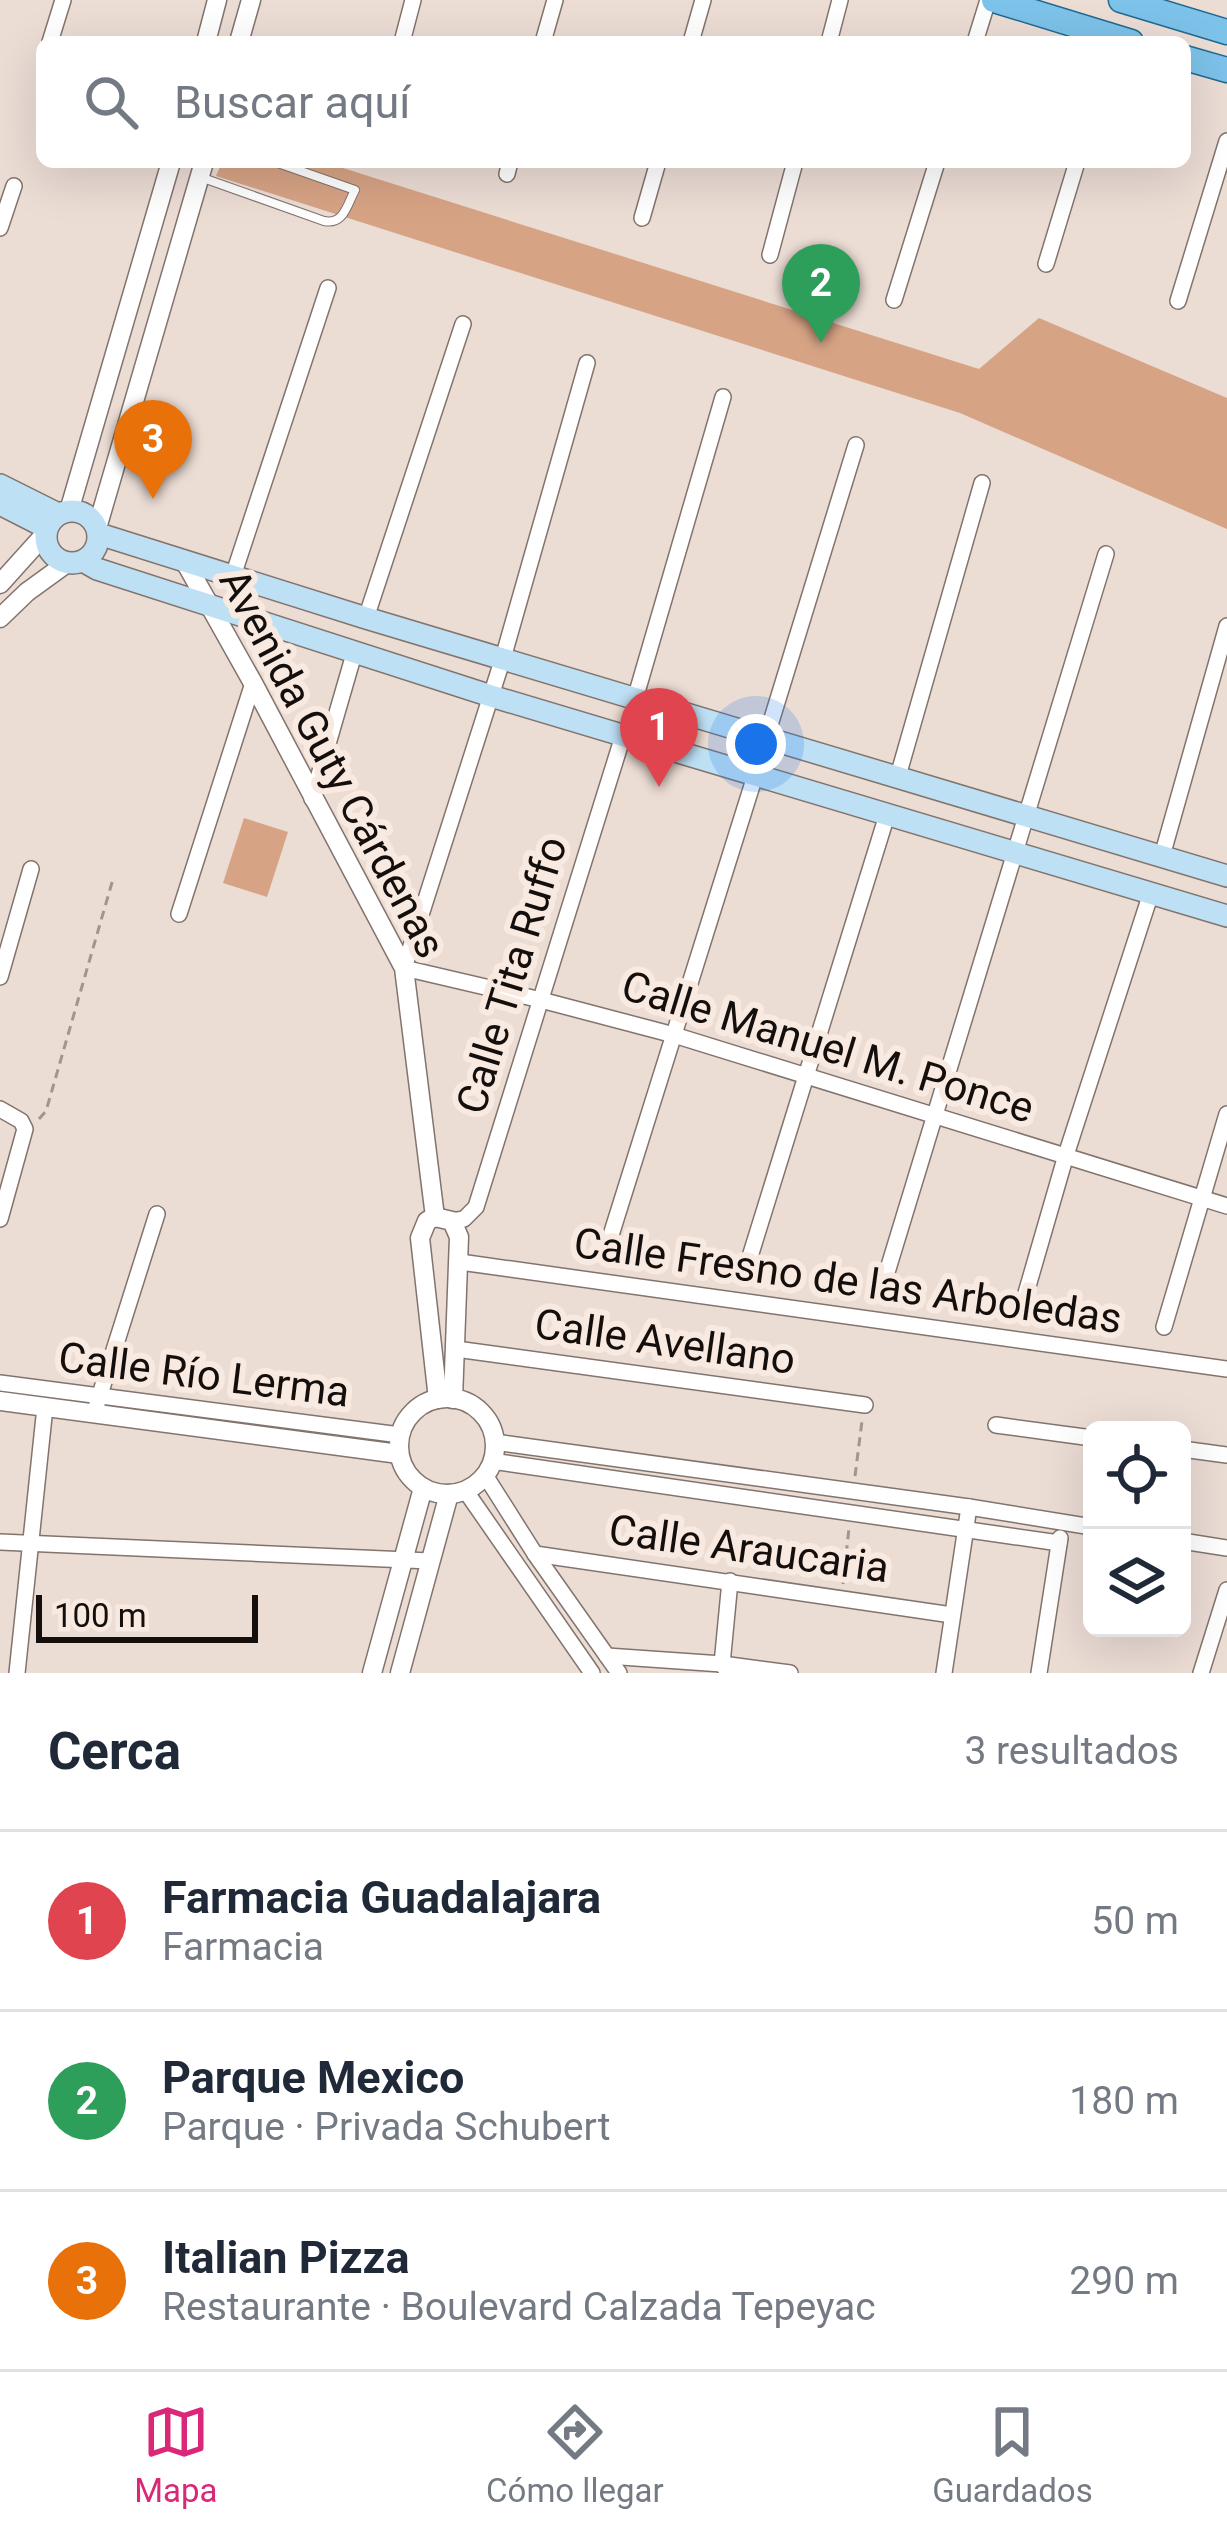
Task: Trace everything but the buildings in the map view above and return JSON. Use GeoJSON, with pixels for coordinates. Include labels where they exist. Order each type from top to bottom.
{"type":"FeatureCollection","features":[{"type":"Feature","properties":{"kind":"main road"},"geometry":{"type":"LineString","coordinates":[[991,0],[1106,36]]}},
{"type":"Feature","properties":{"kind":"main road"},"geometry":{"type":"LineString","coordinates":[[1124,0],[1227,32]]}},
{"type":"Feature","properties":{"kind":"main road"},"geometry":{"type":"LineString","coordinates":[[1191,60],[1227,70]]}},
{"type":"Feature","properties":{"kind":"main road"},"geometry":{"type":"LineString","coordinates":[[0,485],[55,522]]}},
{"type":"Feature","properties":{"kind":"main road"},"geometry":{"type":"LineString","coordinates":[[0,504],[55,522],[86,514],[98,531],[233,576],[1227,876]]}},
{"type":"Feature","properties":{"kind":"main road"},"geometry":{"type":"LineString","coordinates":[[55,522],[50,552],[75,562],[354,654],[1227,916]]}},
{"type":"Feature","properties":{"kind":"main road"},"geometry":{"type":"LineString","coordinates":[[75,562],[95,550],[98,531]]}},
{"type":"Feature","properties":{"kind":"main road"},"geometry":{"type":"LineString","coordinates":[[750,774],[761,736]]}},
{"type":"Feature","properties":{"kind":"street"},"geometry":{"type":"LineString","coordinates":[[52,36],[63,0]]}},
{"type":"Feature","properties":{"kind":"street"},"geometry":{"type":"LineString","coordinates":[[208,36],[217,0]]}},
{"type":"Feature","properties":{"kind":"street"},"geometry":{"type":"LineString","coordinates":[[241,36],[251,0]]}},
{"type":"Feature","properties":{"kind":"street"},"geometry":{"type":"LineString","coordinates":[[404,36],[413,0]]}},
{"type":"Feature","properties":{"kind":"street"},"geometry":{"type":"LineString","coordinates":[[545,36],[555,0]]}},
{"type":"Feature","properties":{"kind":"street"},"geometry":{"type":"LineString","coordinates":[[694,36],[703,0]]}},
{"type":"Feature","properties":{"kind":"street"},"geometry":{"type":"LineString","coordinates":[[831,36],[840,0]]}},
{"type":"Feature","properties":{"kind":"street"},"geometry":{"type":"LineString","coordinates":[[976,36],[991,0]]}},
{"type":"Feature","properties":{"kind":"street"},"geometry":{"type":"LineString","coordinates":[[1120,36],[1124,0]]}},
{"type":"Feature","properties":{"kind":"street"},"geometry":{"type":"LineString","coordinates":[[1178,301],[1227,141]]}},
{"type":"Feature","properties":{"kind":"street"},"geometry":{"type":"LineString","coordinates":[[0,584],[55,522],[169,168]]}},
{"type":"Feature","properties":{"kind":"street"},"geometry":{"type":"LineString","coordinates":[[642,218],[656,168]]}},
{"type":"Feature","properties":{"kind":"street"},"geometry":{"type":"LineString","coordinates":[[770,255],[794,168]]}},
{"type":"Feature","properties":{"kind":"street"},"geometry":{"type":"LineString","coordinates":[[894,300],[935,168]]}},
{"type":"Feature","properties":{"kind":"street"},"geometry":{"type":"LineString","coordinates":[[1046,264],[1075,168]]}},
{"type":"Feature","properties":{"kind":"street"},"geometry":{"type":"LineString","coordinates":[[98,531],[202,170]]}},
{"type":"Feature","properties":{"kind":"street"},"geometry":{"type":"LineString","coordinates":[[0,228],[14,186]]}},
{"type":"Feature","properties":{"kind":"street"},"geometry":{"type":"LineString","coordinates":[[158,208],[187,218]]}},
{"type":"Feature","properties":{"kind":"street"},"geometry":{"type":"LineString","coordinates":[[233,576],[328,288]]}},
{"type":"Feature","properties":{"kind":"street"},"geometry":{"type":"LineString","coordinates":[[366,618],[464,324]]}},
{"type":"Feature","properties":{"kind":"street"},"geometry":{"type":"LineString","coordinates":[[404,968],[503,658],[587,364]]}},
{"type":"Feature","properties":{"kind":"street"},"geometry":{"type":"LineString","coordinates":[[634,699],[723,398]]}},
{"type":"Feature","properties":{"kind":"street"},"geometry":{"type":"LineString","coordinates":[[761,736],[856,445]]}},
{"type":"Feature","properties":{"kind":"street"},"geometry":{"type":"LineString","coordinates":[[898,776],[982,483]]}},
{"type":"Feature","properties":{"kind":"street"},"geometry":{"type":"LineString","coordinates":[[881,1292],[1106,554]]}},
{"type":"Feature","properties":{"kind":"street","name":"Avenida Guty Cárdenas"},"geometry":{"type":"LineString","coordinates":[[184,560],[404,968],[443,1219],[459,1237],[456,1349],[446,1399]]}},
{"type":"Feature","properties":{"kind":"street"},"geometry":{"type":"LineString","coordinates":[[0,618],[27,592],[75,562]]}},
{"type":"Feature","properties":{"kind":"street"},"geometry":{"type":"LineString","coordinates":[[1162,856],[1227,626]]}},
{"type":"Feature","properties":{"kind":"street"},"geometry":{"type":"LineString","coordinates":[[312,799],[354,654]]}},
{"type":"Feature","properties":{"kind":"street"},"geometry":{"type":"LineString","coordinates":[[178,914],[253,683]]}},
{"type":"Feature","properties":{"kind":"street","name":"Calle Tita Ruffo"},"geometry":{"type":"LineString","coordinates":[[443,1219],[464,1219],[476,1207],[623,736]]}},
{"type":"Feature","properties":{"kind":"street"},"geometry":{"type":"LineString","coordinates":[[606,1251],[750,774]]}},
{"type":"Feature","properties":{"kind":"street"},"geometry":{"type":"LineString","coordinates":[[744,1276],[886,815]]}},
{"type":"Feature","properties":{"kind":"street"},"geometry":{"type":"LineString","coordinates":[[0,977],[31,868]]}},
{"type":"Feature","properties":{"kind":"street"},"geometry":{"type":"LineString","coordinates":[[1024,1300],[1151,892]]}},
{"type":"Feature","properties":{"kind":"street","name":"Calle Manuel M. Ponce"},"geometry":{"type":"LineString","coordinates":[[404,968],[674,1035],[1227,1206]]}},
{"type":"Feature","properties":{"kind":"street"},"geometry":{"type":"LineString","coordinates":[[0,1109],[21,1121],[25,1133],[0,1219]]}},
{"type":"Feature","properties":{"kind":"street"},"geometry":{"type":"LineString","coordinates":[[1164,1327],[1227,1114]]}},
{"type":"Feature","properties":{"kind":"street"},"geometry":{"type":"LineString","coordinates":[[96,1405],[157,1214]]}},
{"type":"Feature","properties":{"kind":"street","name":"Avenida Guty Cárdenas"},"geometry":{"type":"LineString","coordinates":[[443,1219],[427,1221],[420,1238],[446,1399]]}},
{"type":"Feature","properties":{"kind":"street","name":"Calle Fresno de las Arboledas"},"geometry":{"type":"LineString","coordinates":[[460,1262],[1227,1370]]}},
{"type":"Feature","properties":{"kind":"street","name":"Calle Avellano"},"geometry":{"type":"LineString","coordinates":[[456,1349],[865,1405]]}},
{"type":"Feature","properties":{"kind":"street","name":"Calle Río Lerma"},"geometry":{"type":"LineString","coordinates":[[0,1383],[96,1405],[400,1444]]}},
{"type":"Feature","properties":{"kind":"street"},"geometry":{"type":"LineString","coordinates":[[592,1673],[457,1492],[423,1488],[404,1467],[400,1444],[407,1418],[421,1406],[446,1399],[477,1409],[486,1418],[490,1459],[536,1554],[619,1673]]}},
{"type":"Feature","properties":{"kind":"street","name":"Calle Río Lerma"},"geometry":{"type":"LineString","coordinates":[[0,1401],[45,1407],[96,1405]]}},
{"type":"Feature","properties":{"kind":"street"},"geometry":{"type":"LineString","coordinates":[[16,1673],[45,1407]]}},
{"type":"Feature","properties":{"kind":"street"},"geometry":{"type":"LineString","coordinates":[[996,1425],[1083,1437]]}},
{"type":"Feature","properties":{"kind":"street"},"geometry":{"type":"LineString","coordinates":[[1191,1450],[1227,1455]]}},
{"type":"Feature","properties":{"kind":"street"},"geometry":{"type":"LineString","coordinates":[[490,1459],[853,1491],[1083,1526]]}},
{"type":"Feature","properties":{"kind":"street"},"geometry":{"type":"LineString","coordinates":[[400,1673],[430,1561],[457,1492],[490,1459]]}},
{"type":"Feature","properties":{"kind":"street"},"geometry":{"type":"LineString","coordinates":[[490,1459],[1059,1543]]}},
{"type":"Feature","properties":{"kind":"street"},"geometry":{"type":"LineString","coordinates":[[372,1673],[423,1488]]}},
{"type":"Feature","properties":{"kind":"street"},"geometry":{"type":"LineString","coordinates":[[944,1673],[969,1507]]}},
{"type":"Feature","properties":{"kind":"street"},"geometry":{"type":"LineString","coordinates":[[1039,1673],[1062,1523]]}},
{"type":"Feature","properties":{"kind":"street"},"geometry":{"type":"LineString","coordinates":[[0,1542],[430,1561]]}},
{"type":"Feature","properties":{"kind":"street"},"geometry":{"type":"LineString","coordinates":[[1191,1542],[1227,1548]]}},
{"type":"Feature","properties":{"kind":"street","name":"Calle Araucaria"},"geometry":{"type":"LineString","coordinates":[[536,1554],[952,1615]]}},
{"type":"Feature","properties":{"kind":"street"},"geometry":{"type":"LineString","coordinates":[[726,1668],[730,1581]]}},
{"type":"Feature","properties":{"kind":"street"},"geometry":{"type":"LineString","coordinates":[[1201,1673],[1218,1650],[1227,1590]]}},
{"type":"Feature","properties":{"kind":"street"},"geometry":{"type":"LineString","coordinates":[[607,1656],[790,1673]]}},
{"type":"Feature","properties":{"kind":"lane"},"geometry":{"type":"LineString","coordinates":[[202,170],[325,221],[341,219],[355,190],[292,168]]}},
{"type":"Feature","properties":{"kind":"path"},"geometry":{"type":"LineString","coordinates":[[25,1133],[46,1111],[113,879]]}},
{"type":"Feature","properties":{"kind":"path"},"geometry":{"type":"LineString","coordinates":[[853,1491],[865,1405]]}},
{"type":"Feature","properties":{"kind":"path"},"geometry":{"type":"LineString","coordinates":[[842,1598],[850,1511]]}},
{"type":"Feature","properties":{"kind":"shaded area"},"geometry":{"type":"Polygon","coordinates":[[[219,168],[343,168],[979,369],[1039,318],[1227,398],[1227,529],[960,413],[216,176],[219,168]]]}},
{"type":"Feature","properties":{"kind":"shaded area"},"geometry":{"type":"Polygon","coordinates":[[[244,818],[288,832],[267,897],[223,883],[244,818]]]}},
{"type":"Feature","properties":{"kind":"place","name":"Parque Mexico"},"geometry":{"type":"Point","coordinates":[821,343]}},
{"type":"Feature","properties":{"kind":"place","name":"Italian Pizza"},"geometry":{"type":"Point","coordinates":[153,499]}},
{"type":"Feature","properties":{"kind":"place","name":"Farmacia Guadalajara"},"geometry":{"type":"Point","coordinates":[659,787]}}]}
